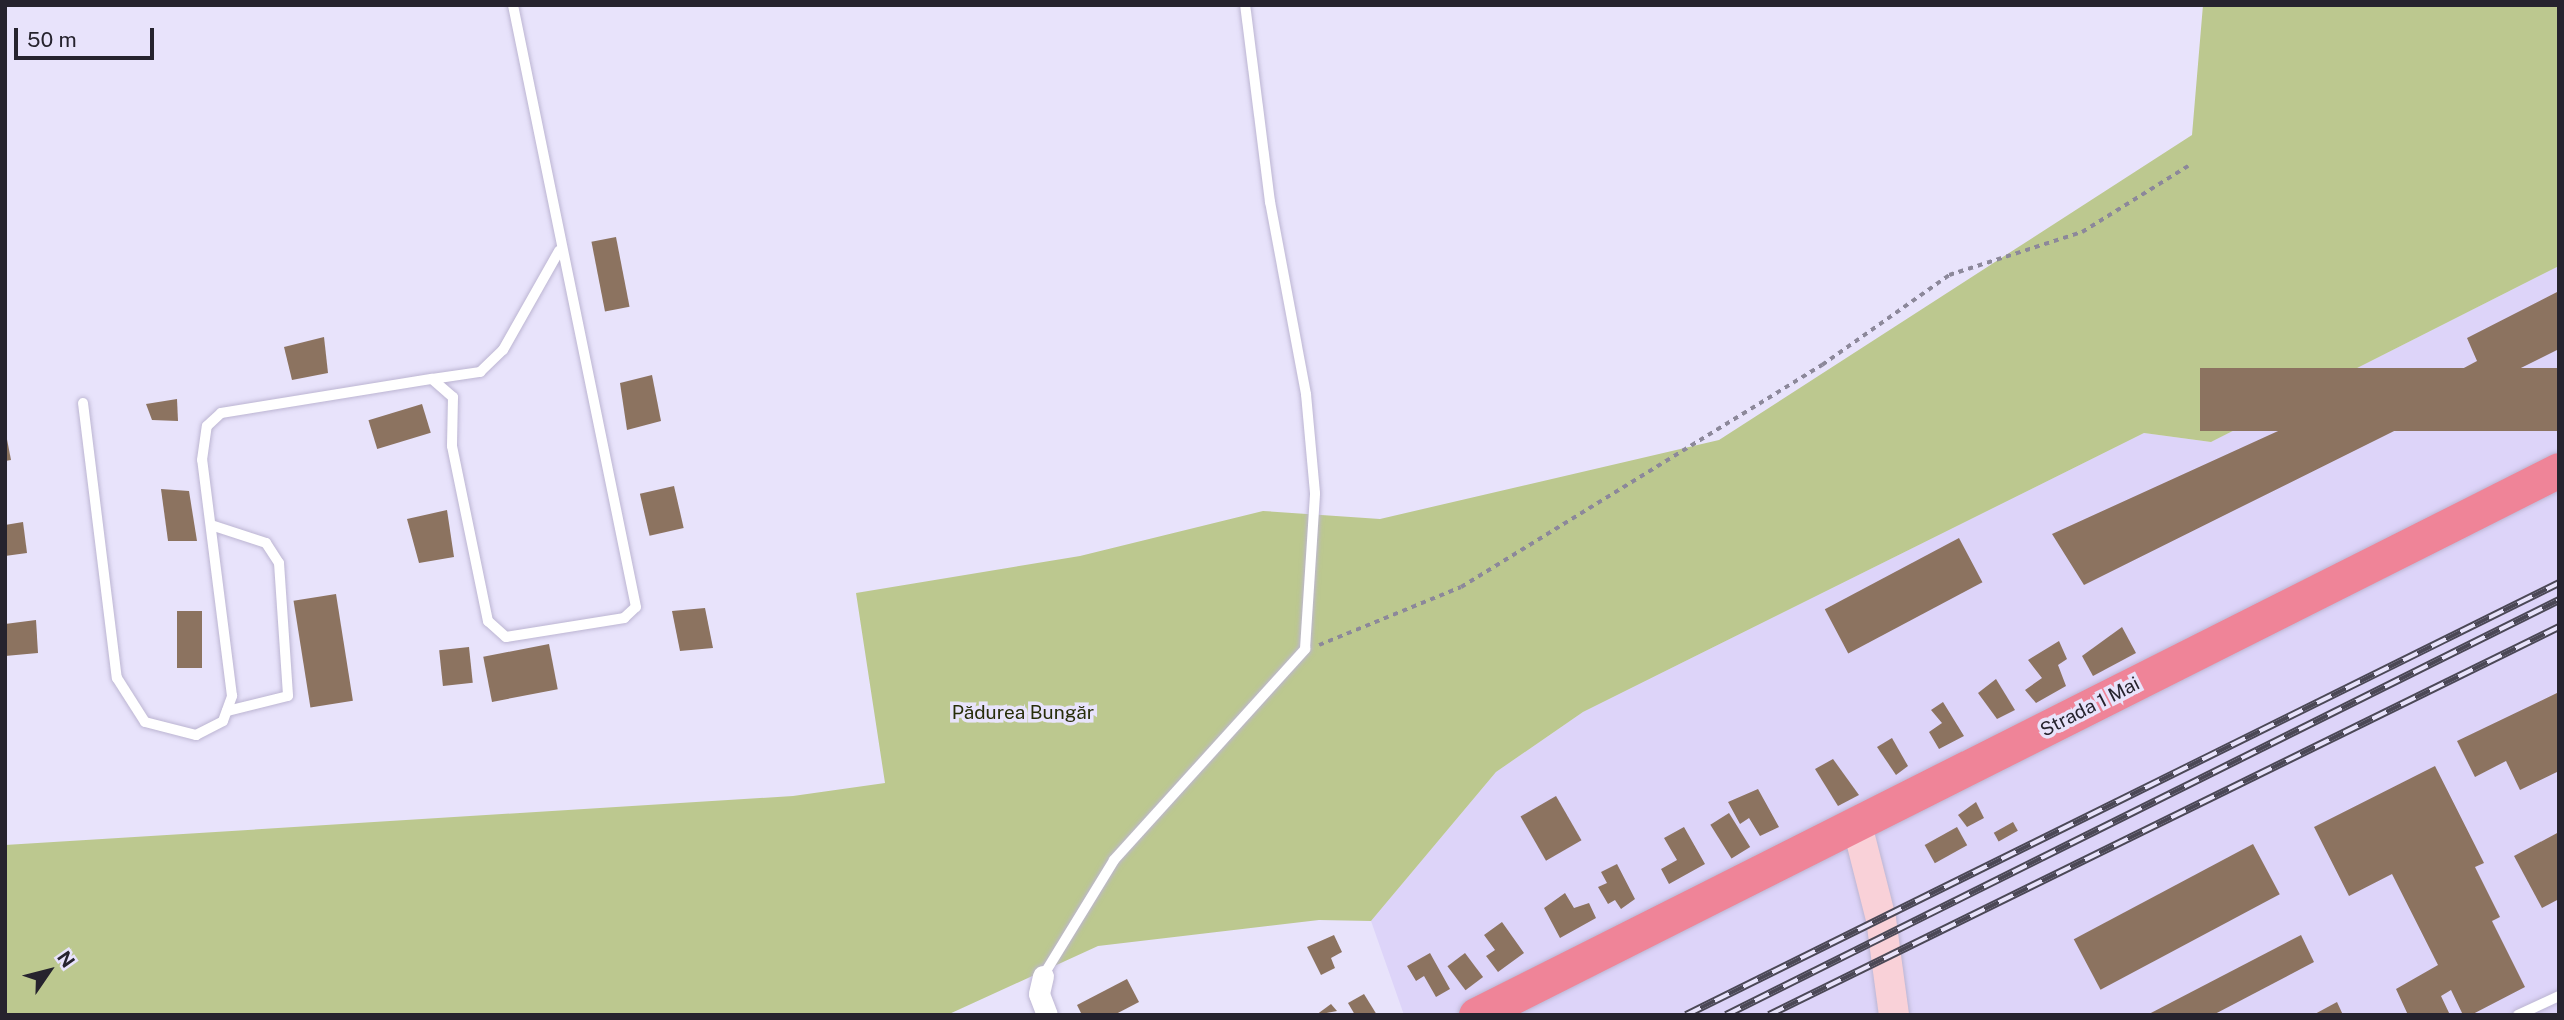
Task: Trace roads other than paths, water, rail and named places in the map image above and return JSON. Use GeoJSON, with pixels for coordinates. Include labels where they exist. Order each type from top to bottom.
{"type":"FeatureCollection","features":[{"type":"Feature","properties":{"kind":"highway","name":"Strada 1 Mai"},"geometry":{"type":"LineString","coordinates":[[1476,1015],[2559,470]]}},
{"type":"Feature","properties":{"kind":"main road"},"geometry":{"type":"LineString","coordinates":[[1857,825],[1881,919],[1894,1015]]}},
{"type":"Feature","properties":{"kind":"street"},"geometry":{"type":"LineString","coordinates":[[1043,976],[1039,994],[1047,1015]]}},
{"type":"Feature","properties":{"kind":"lane"},"geometry":{"type":"LineString","coordinates":[[432,379],[453,397],[452,446],[488,621],[506,637],[624,618],[636,607],[559,251],[513,5]]}},
{"type":"Feature","properties":{"kind":"lane"},"geometry":{"type":"LineString","coordinates":[[1043,976],[1114,860],[1305,649],[1315,493],[1306,394],[1270,202],[1245,5]]}},
{"type":"Feature","properties":{"kind":"lane"},"geometry":{"type":"LineString","coordinates":[[83,403],[117,678],[145,722],[196,735],[223,721],[233,696],[202,460],[206,426],[221,413],[480,372],[488,365],[559,251]]}},
{"type":"Feature","properties":{"kind":"lane"},"geometry":{"type":"LineString","coordinates":[[211,525],[266,543],[279,563],[288,696],[227,711]]}},
{"type":"Feature","properties":{"kind":"lane"},"geometry":{"type":"LineString","coordinates":[[2518,1015],[2559,996]]}},
{"type":"Feature","properties":{"kind":"railway"},"geometry":{"type":"LineString","coordinates":[[1686,1015],[2559,583]]}},
{"type":"Feature","properties":{"kind":"railway"},"geometry":{"type":"LineString","coordinates":[[1726,1015],[2559,600]]}},
{"type":"Feature","properties":{"kind":"railway"},"geometry":{"type":"LineString","coordinates":[[1769,1015],[2559,627]]}},
{"type":"Feature","properties":{"kind":"park label","name":"Pădurea Bungăr"},"geometry":{"type":"Point","coordinates":[1023,713]}}]}
